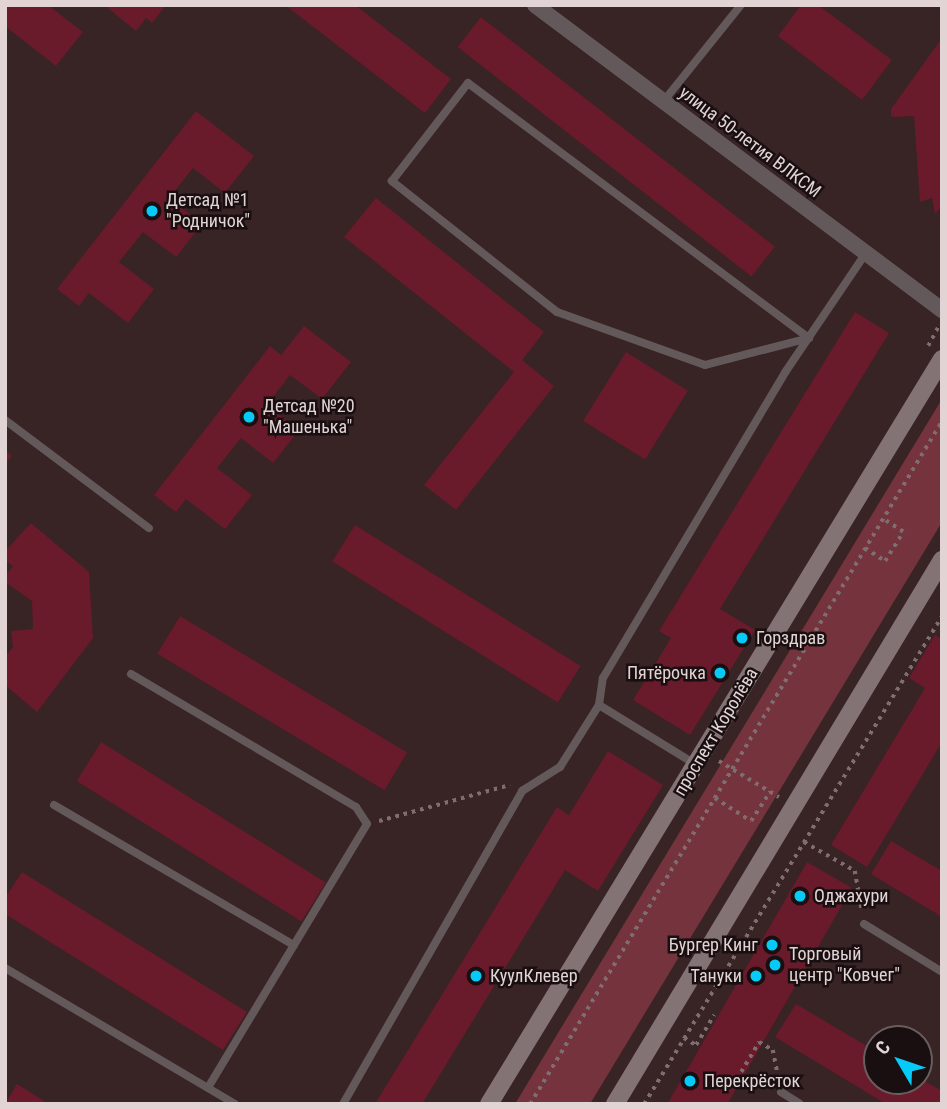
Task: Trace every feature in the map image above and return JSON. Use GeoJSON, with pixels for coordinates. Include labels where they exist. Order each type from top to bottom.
{"type":"FeatureCollection","features":[{"type":"Feature","properties":{"kind":"main road","name":"проспект Королёва"},"geometry":{"type":"LineString","coordinates":[[489,1104],[942,359]]}},
{"type":"Feature","properties":{"kind":"main road"},"geometry":{"type":"LineString","coordinates":[[615,1104],[942,560]]}},
{"type":"Feature","properties":{"kind":"street","name":"улица 50-летия ВЛКСМ"},"geometry":{"type":"LineString","coordinates":[[535,5],[942,310]]}},
{"type":"Feature","properties":{"kind":"lane"},"geometry":{"type":"LineString","coordinates":[[663,102],[741,5]]}},
{"type":"Feature","properties":{"kind":"lane"},"geometry":{"type":"LineString","coordinates":[[468,83],[809,338],[705,365],[557,312],[392,181],[468,83]]}},
{"type":"Feature","properties":{"kind":"lane"},"geometry":{"type":"LineString","coordinates":[[343,1104],[522,792],[560,767],[599,705],[603,678],[809,338],[866,253]]}},
{"type":"Feature","properties":{"kind":"lane"},"geometry":{"type":"LineString","coordinates":[[5,420],[149,528]]}},
{"type":"Feature","properties":{"kind":"lane"},"geometry":{"type":"LineString","coordinates":[[131,674],[356,807],[367,824],[208,1088]]}},
{"type":"Feature","properties":{"kind":"lane"},"geometry":{"type":"LineString","coordinates":[[599,705],[700,759]]}},
{"type":"Feature","properties":{"kind":"lane"},"geometry":{"type":"LineString","coordinates":[[54,805],[294,945]]}},
{"type":"Feature","properties":{"kind":"lane"},"geometry":{"type":"LineString","coordinates":[[864,924],[942,972]]}},
{"type":"Feature","properties":{"kind":"lane"},"geometry":{"type":"LineString","coordinates":[[5,968],[234,1104]]}},
{"type":"Feature","properties":{"kind":"lane"},"geometry":{"type":"LineString","coordinates":[[781,1093],[800,1104]]}},
{"type":"Feature","properties":{"kind":"path"},"geometry":{"type":"LineString","coordinates":[[530,1104],[942,421]]}},
{"type":"Feature","properties":{"kind":"path"},"geometry":{"type":"LineString","coordinates":[[865,548],[885,561],[903,532],[883,519]]}},
{"type":"Feature","properties":{"kind":"path"},"geometry":{"type":"LineString","coordinates":[[644,1104],[942,616]]}},
{"type":"Feature","properties":{"kind":"path"},"geometry":{"type":"LineString","coordinates":[[700,759],[732,769],[817,820]]}},
{"type":"Feature","properties":{"kind":"path"},"geometry":{"type":"LineString","coordinates":[[367,824],[516,784],[528,788]]}},
{"type":"Feature","properties":{"kind":"path"},"geometry":{"type":"LineString","coordinates":[[715,798],[751,821],[769,792]]}},
{"type":"Feature","properties":{"kind":"path"},"geometry":{"type":"LineString","coordinates":[[804,842],[855,872],[864,924]]}},
{"type":"Feature","properties":{"kind":"path"},"geometry":{"type":"LineString","coordinates":[[684,1038],[696,1045],[714,1015]]}},
{"type":"Feature","properties":{"kind":"path"},"geometry":{"type":"LineString","coordinates":[[741,1072],[760,1042],[773,1050],[781,1093]]}},
{"type":"Feature","properties":{"kind":"shaded area"},"geometry":{"type":"Polygon","coordinates":[[[942,399],[942,522],[590,1104],[515,1104],[942,399]]]}},
{"type":"Feature","properties":{"kind":"building"},"geometry":{"type":"Polygon","coordinates":[[[5,5],[48,5],[83,32],[56,66],[5,26],[5,5]]]}},
{"type":"Feature","properties":{"kind":"building"},"geometry":{"type":"Polygon","coordinates":[[[104,5],[166,5],[152,23],[146,18],[136,31],[104,5]]]}},
{"type":"Feature","properties":{"kind":"building"},"geometry":{"type":"Polygon","coordinates":[[[285,5],[355,5],[451,79],[425,113],[285,5]]]}},
{"type":"Feature","properties":{"kind":"building"},"geometry":{"type":"Polygon","coordinates":[[[801,5],[818,5],[892,60],[862,100],[778,36],[801,5]]]}},
{"type":"Feature","properties":{"kind":"building"},"geometry":{"type":"Polygon","coordinates":[[[481,17],[775,247],[752,277],[458,47],[481,17]]]}},
{"type":"Feature","properties":{"kind":"building"},"geometry":{"type":"Polygon","coordinates":[[[942,38],[942,206],[935,214],[932,198],[920,202],[914,116],[891,116],[891,109],[942,38]]]}},
{"type":"Feature","properties":{"kind":"building","name":"Детсад №1 \"Родничок\""},"geometry":{"type":"Polygon","coordinates":[[[196,111],[254,156],[225,193],[193,168],[169,198],[202,224],[176,257],[143,232],[119,262],[154,289],[128,323],[89,293],[79,306],[57,289],[196,111]]]}},
{"type":"Feature","properties":{"kind":"building"},"geometry":{"type":"Polygon","coordinates":[[[376,198],[544,332],[522,360],[554,386],[456,510],[424,485],[514,372],[344,237],[376,198]]]}},
{"type":"Feature","properties":{"kind":"building"},"geometry":{"type":"Polygon","coordinates":[[[855,312],[889,333],[720,609],[755,630],[690,735],[633,700],[671,638],[659,631],[855,312]]]}},
{"type":"Feature","properties":{"kind":"building","name":"Детсад №20 \"Машенька\""},"geometry":{"type":"Polygon","coordinates":[[[304,326],[351,362],[322,399],[290,375],[267,405],[299,430],[273,463],[241,438],[217,468],[252,495],[225,529],[186,499],[176,512],[154,495],[270,346],[281,355],[304,326]]]}},
{"type":"Feature","properties":{"kind":"building"},"geometry":{"type":"Polygon","coordinates":[[[626,352],[688,391],[645,459],[583,421],[626,352]]]}},
{"type":"Feature","properties":{"kind":"building"},"geometry":{"type":"Polygon","coordinates":[[[5,450],[12,456],[5,464],[5,450]]]}},
{"type":"Feature","properties":{"kind":"building"},"geometry":{"type":"Polygon","coordinates":[[[31,523],[89,572],[93,638],[37,712],[5,685],[5,657],[13,647],[11,631],[33,629],[32,601],[5,582],[5,576],[13,566],[5,560],[5,551],[31,523]]]}},
{"type":"Feature","properties":{"kind":"building"},"geometry":{"type":"Polygon","coordinates":[[[355,525],[581,666],[558,702],[332,561],[355,525]]]}},
{"type":"Feature","properties":{"kind":"building"},"geometry":{"type":"Polygon","coordinates":[[[180,616],[407,752],[384,790],[157,654],[180,616]]]}},
{"type":"Feature","properties":{"kind":"building"},"geometry":{"type":"Polygon","coordinates":[[[935,635],[942,639],[942,742],[867,867],[831,845],[925,688],[909,678],[935,635]]]}},
{"type":"Feature","properties":{"kind":"building"},"geometry":{"type":"Polygon","coordinates":[[[101,742],[326,882],[301,921],[77,781],[101,742]]]}},
{"type":"Feature","properties":{"kind":"building"},"geometry":{"type":"Polygon","coordinates":[[[608,751],[663,785],[598,891],[565,870],[422,1104],[375,1104],[557,807],[569,815],[608,751]]]}},
{"type":"Feature","properties":{"kind":"building"},"geometry":{"type":"Polygon","coordinates":[[[891,841],[942,871],[942,917],[871,874],[891,841]]]}},
{"type":"Feature","properties":{"kind":"building","name":"Торговый центр \"Ковчег\""},"geometry":{"type":"Polygon","coordinates":[[[807,862],[852,888],[727,1104],[667,1104],[807,862]]]}},
{"type":"Feature","properties":{"kind":"building"},"geometry":{"type":"Polygon","coordinates":[[[22,872],[247,1012],[223,1050],[5,914],[5,898],[22,872]]]}},
{"type":"Feature","properties":{"kind":"building"},"geometry":{"type":"Polygon","coordinates":[[[796,1004],[863,1044],[863,1090],[775,1037],[796,1004]]]}},
{"type":"Feature","properties":{"kind":"building"},"geometry":{"type":"Polygon","coordinates":[[[17,1084],[49,1104],[5,1104],[17,1084]]]}},
{"type":"Feature","properties":{"kind":"building"},"geometry":{"type":"Polygon","coordinates":[[[933,1086],[942,1091],[942,1104],[886,1104],[871,1095],[933,1095],[933,1086]]]}},
{"type":"Feature","properties":{"kind":"place","name":"Детсад №1 \"Родничок\""},"geometry":{"type":"Point","coordinates":[152,211]}},
{"type":"Feature","properties":{"kind":"place","name":"Детсад №20 \"Машенька\""},"geometry":{"type":"Point","coordinates":[249,417]}},
{"type":"Feature","properties":{"kind":"place","name":"Горздрав"},"geometry":{"type":"Point","coordinates":[742,638]}},
{"type":"Feature","properties":{"kind":"place","name":"Пятёрочка"},"geometry":{"type":"Point","coordinates":[720,673]}},
{"type":"Feature","properties":{"kind":"place","name":"Оджахури"},"geometry":{"type":"Point","coordinates":[800,896]}},
{"type":"Feature","properties":{"kind":"place","name":"Бургер Кинг"},"geometry":{"type":"Point","coordinates":[772,945]}},
{"type":"Feature","properties":{"kind":"place","name":"Торговый центр \"Ковчег\""},"geometry":{"type":"Point","coordinates":[775,965]}},
{"type":"Feature","properties":{"kind":"place","name":"КуулКлевер"},"geometry":{"type":"Point","coordinates":[476,976]}},
{"type":"Feature","properties":{"kind":"place","name":"Тануки"},"geometry":{"type":"Point","coordinates":[756,976]}},
{"type":"Feature","properties":{"kind":"place","name":"Перекрёсток"},"geometry":{"type":"Point","coordinates":[690,1081]}}]}
